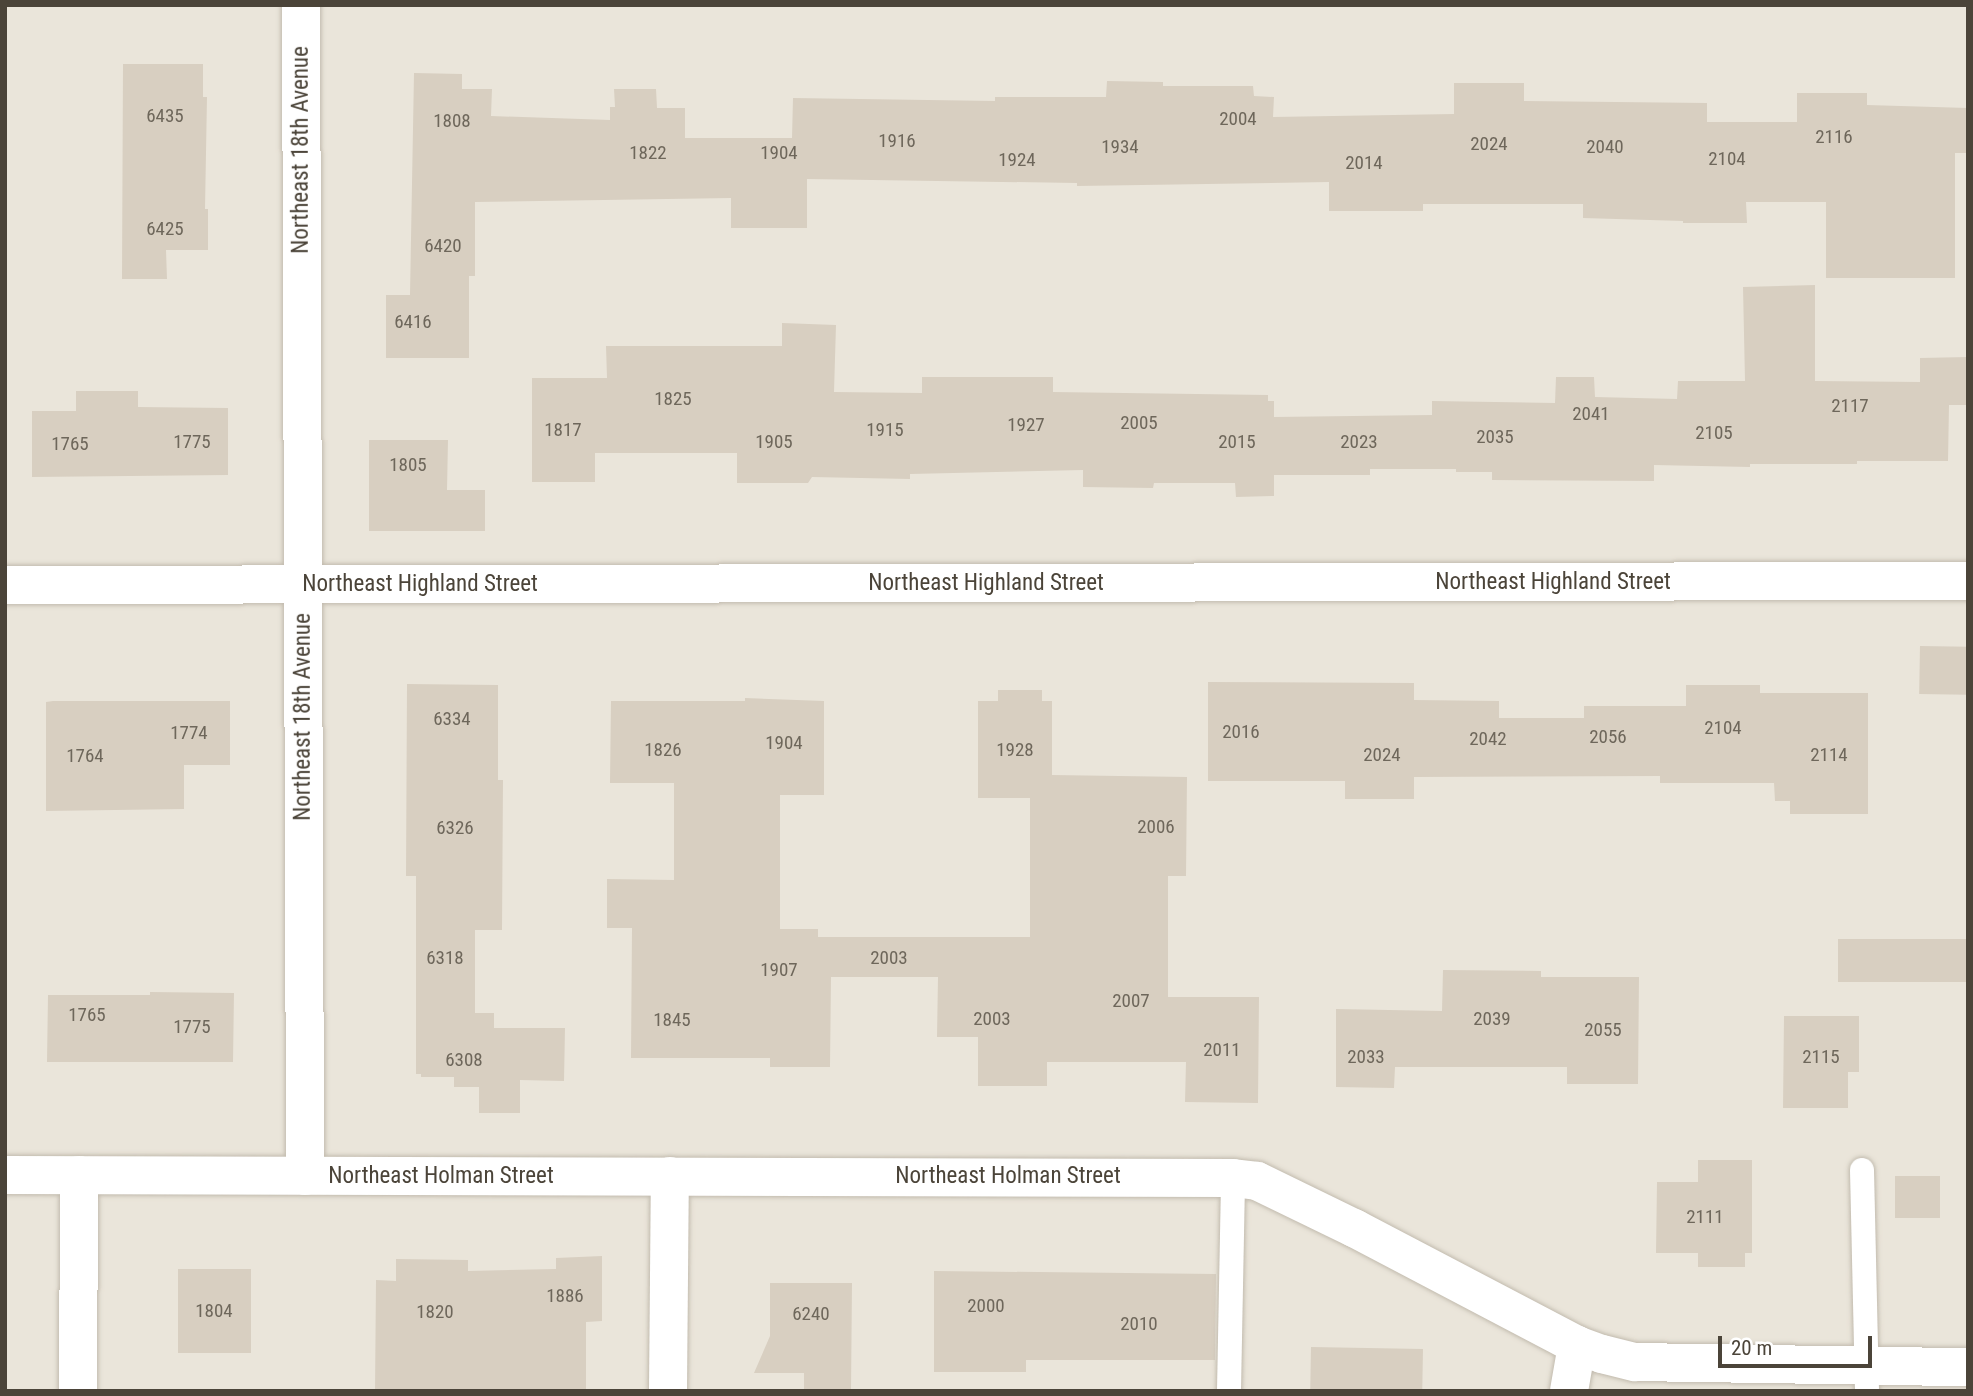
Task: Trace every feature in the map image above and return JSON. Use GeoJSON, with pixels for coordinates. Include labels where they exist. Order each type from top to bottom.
{"type":"FeatureCollection","features":[{"type":"Feature","properties":{"kind":"street","name":"Northeast 18th Avenue"},"geometry":{"type":"LineString","coordinates":[[301,5],[305,1176]]}},
{"type":"Feature","properties":{"kind":"street","name":"Northeast Highland Street"},"geometry":{"type":"LineString","coordinates":[[5,585],[1968,581]]}},
{"type":"Feature","properties":{"kind":"street","name":"Northeast Holman Street"},"geometry":{"type":"LineString","coordinates":[[5,1175],[1233,1178],[1257,1181],[1354,1228],[1577,1345],[1635,1362],[1867,1379],[1968,1367]]}},
{"type":"Feature","properties":{"kind":"street"},"geometry":{"type":"LineString","coordinates":[[78,1391],[79,1175]]}},
{"type":"Feature","properties":{"kind":"street"},"geometry":{"type":"LineString","coordinates":[[668,1391],[670,1176]]}},
{"type":"Feature","properties":{"kind":"street"},"geometry":{"type":"LineString","coordinates":[[1569,1391],[1577,1345]]}},
{"type":"Feature","properties":{"kind":"lane"},"geometry":{"type":"LineString","coordinates":[[1862,1170],[1867,1379]]}},
{"type":"Feature","properties":{"kind":"lane"},"geometry":{"type":"LineString","coordinates":[[1229,1391],[1233,1178]]}},
{"type":"Feature","properties":{"kind":"shaded area"},"geometry":{"type":"Polygon","coordinates":[[[5,5],[1968,5],[1968,1391],[5,1391],[5,5]]]}},
{"type":"Feature","properties":{"kind":"building"},"geometry":{"type":"Polygon","coordinates":[[[123,64],[203,64],[203,97],[207,97],[205,209],[208,209],[208,250],[166,250],[167,279],[122,279],[123,64]]]}},
{"type":"Feature","properties":{"kind":"building"},"geometry":{"type":"Polygon","coordinates":[[[414,73],[462,74],[462,89],[492,89],[491,116],[610,120],[610,107],[615,107],[614,89],[656,89],[657,108],[685,108],[685,138],[792,138],[793,98],[995,101],[995,97],[1106,97],[1107,81],[1163,82],[1163,86],[1253,86],[1254,96],[1274,97],[1273,117],[1454,114],[1454,83],[1524,83],[1524,101],[1707,103],[1707,122],[1797,122],[1797,93],[1867,93],[1867,105],[1968,108],[1968,153],[1955,153],[1955,278],[1826,278],[1826,202],[1746,202],[1747,223],[1683,223],[1583,218],[1583,204],[1423,204],[1423,211],[1329,211],[1329,182],[1077,186],[1077,183],[807,179],[807,228],[731,228],[731,198],[475,202],[475,276],[469,276],[469,358],[386,358],[386,295],[410,295],[414,73]]]}},
{"type":"Feature","properties":{"kind":"building"},"geometry":{"type":"Polygon","coordinates":[[[1815,285],[1815,381],[1920,382],[1920,358],[1968,357],[1968,405],[1949,405],[1948,461],[1750,464],[1750,467],[1654,465],[1654,481],[1492,480],[1492,472],[1456,472],[1456,469],[1370,469],[1370,475],[1274,475],[1274,496],[1236,497],[1235,483],[1154,483],[1153,488],[1083,487],[1083,470],[910,474],[910,479],[812,477],[808,483],[737,483],[737,453],[595,453],[595,482],[532,482],[532,378],[607,378],[606,346],[782,346],[782,323],[836,325],[834,392],[922,393],[922,377],[1053,377],[1053,392],[1268,395],[1268,401],[1274,401],[1274,417],[1432,415],[1432,401],[1555,403],[1556,377],[1594,377],[1595,397],[1677,399],[1678,381],[1745,381],[1743,287],[1815,285]]]}},
{"type":"Feature","properties":{"kind":"building"},"geometry":{"type":"Polygon","coordinates":[[[76,391],[138,391],[138,407],[228,408],[228,475],[32,477],[32,411],[76,411],[76,391]]]}},
{"type":"Feature","properties":{"kind":"building"},"geometry":{"type":"Polygon","coordinates":[[[369,440],[448,440],[447,490],[485,490],[485,531],[369,531],[369,440]]]}},
{"type":"Feature","properties":{"kind":"building"},"geometry":{"type":"Polygon","coordinates":[[[1920,646],[1968,647],[1967,695],[1919,694],[1920,646]]]}},
{"type":"Feature","properties":{"kind":"building"},"geometry":{"type":"Polygon","coordinates":[[[1208,682],[1414,683],[1414,700],[1499,701],[1499,718],[1584,718],[1584,706],[1686,706],[1686,685],[1760,685],[1760,693],[1868,693],[1868,814],[1790,814],[1790,801],[1775,801],[1774,783],[1660,783],[1660,776],[1414,777],[1414,799],[1345,799],[1345,781],[1208,781],[1208,682]]]}},
{"type":"Feature","properties":{"kind":"building"},"geometry":{"type":"Polygon","coordinates":[[[407,684],[498,685],[498,780],[503,780],[502,930],[475,930],[475,1013],[494,1013],[494,1028],[565,1028],[564,1081],[520,1080],[520,1113],[479,1113],[479,1087],[454,1087],[454,1077],[421,1077],[421,1074],[416,1074],[416,876],[406,876],[407,684]]]}},
{"type":"Feature","properties":{"kind":"building"},"geometry":{"type":"Polygon","coordinates":[[[998,690],[1042,690],[1042,701],[1052,701],[1052,775],[1187,777],[1186,876],[1168,876],[1168,997],[1259,997],[1258,1103],[1185,1102],[1186,1062],[1047,1062],[1047,1086],[978,1086],[978,1037],[937,1037],[938,977],[831,977],[830,1067],[770,1067],[770,1058],[631,1058],[632,928],[607,928],[607,879],[674,880],[674,783],[610,783],[611,701],[745,701],[745,698],[824,701],[824,795],[780,795],[780,929],[818,929],[818,937],[1030,937],[1030,798],[978,798],[978,701],[998,701],[998,690]]]}},
{"type":"Feature","properties":{"kind":"building"},"geometry":{"type":"Polygon","coordinates":[[[230,701],[230,765],[184,765],[184,809],[46,811],[46,702],[230,701]]]}},
{"type":"Feature","properties":{"kind":"building"},"geometry":{"type":"Polygon","coordinates":[[[1838,939],[1968,939],[1968,982],[1838,982],[1838,939]]]}},
{"type":"Feature","properties":{"kind":"building"},"geometry":{"type":"Polygon","coordinates":[[[1443,970],[1541,971],[1541,977],[1639,977],[1638,1084],[1567,1084],[1567,1067],[1395,1067],[1394,1088],[1336,1087],[1336,1009],[1442,1011],[1443,970]]]}},
{"type":"Feature","properties":{"kind":"building"},"geometry":{"type":"Polygon","coordinates":[[[150,992],[234,993],[233,1062],[47,1062],[48,995],[150,995],[150,992]]]}},
{"type":"Feature","properties":{"kind":"building"},"geometry":{"type":"Polygon","coordinates":[[[1784,1016],[1859,1016],[1859,1072],[1848,1072],[1848,1108],[1783,1108],[1784,1016]]]}},
{"type":"Feature","properties":{"kind":"building"},"geometry":{"type":"Polygon","coordinates":[[[1698,1160],[1752,1160],[1752,1253],[1745,1253],[1745,1267],[1698,1267],[1698,1253],[1656,1253],[1657,1182],[1698,1182],[1698,1160]]]}},
{"type":"Feature","properties":{"kind":"building"},"geometry":{"type":"Polygon","coordinates":[[[1895,1176],[1940,1176],[1940,1218],[1895,1218],[1895,1176]]]}},
{"type":"Feature","properties":{"kind":"building"},"geometry":{"type":"Polygon","coordinates":[[[602,1256],[602,1321],[586,1322],[586,1391],[375,1391],[376,1280],[396,1281],[396,1259],[468,1260],[468,1271],[556,1269],[556,1258],[602,1256]]]}},
{"type":"Feature","properties":{"kind":"building"},"geometry":{"type":"Polygon","coordinates":[[[178,1269],[251,1269],[251,1353],[178,1353],[178,1269]]]}},
{"type":"Feature","properties":{"kind":"building"},"geometry":{"type":"Polygon","coordinates":[[[934,1271],[1216,1274],[1215,1360],[1026,1360],[1026,1372],[934,1372],[934,1271]]]}},
{"type":"Feature","properties":{"kind":"building"},"geometry":{"type":"Polygon","coordinates":[[[770,1283],[852,1283],[851,1391],[804,1391],[804,1373],[754,1373],[770,1336],[770,1283]]]}},
{"type":"Feature","properties":{"kind":"building"},"geometry":{"type":"Polygon","coordinates":[[[1311,1347],[1423,1349],[1422,1391],[1310,1391],[1311,1347]]]}}]}
